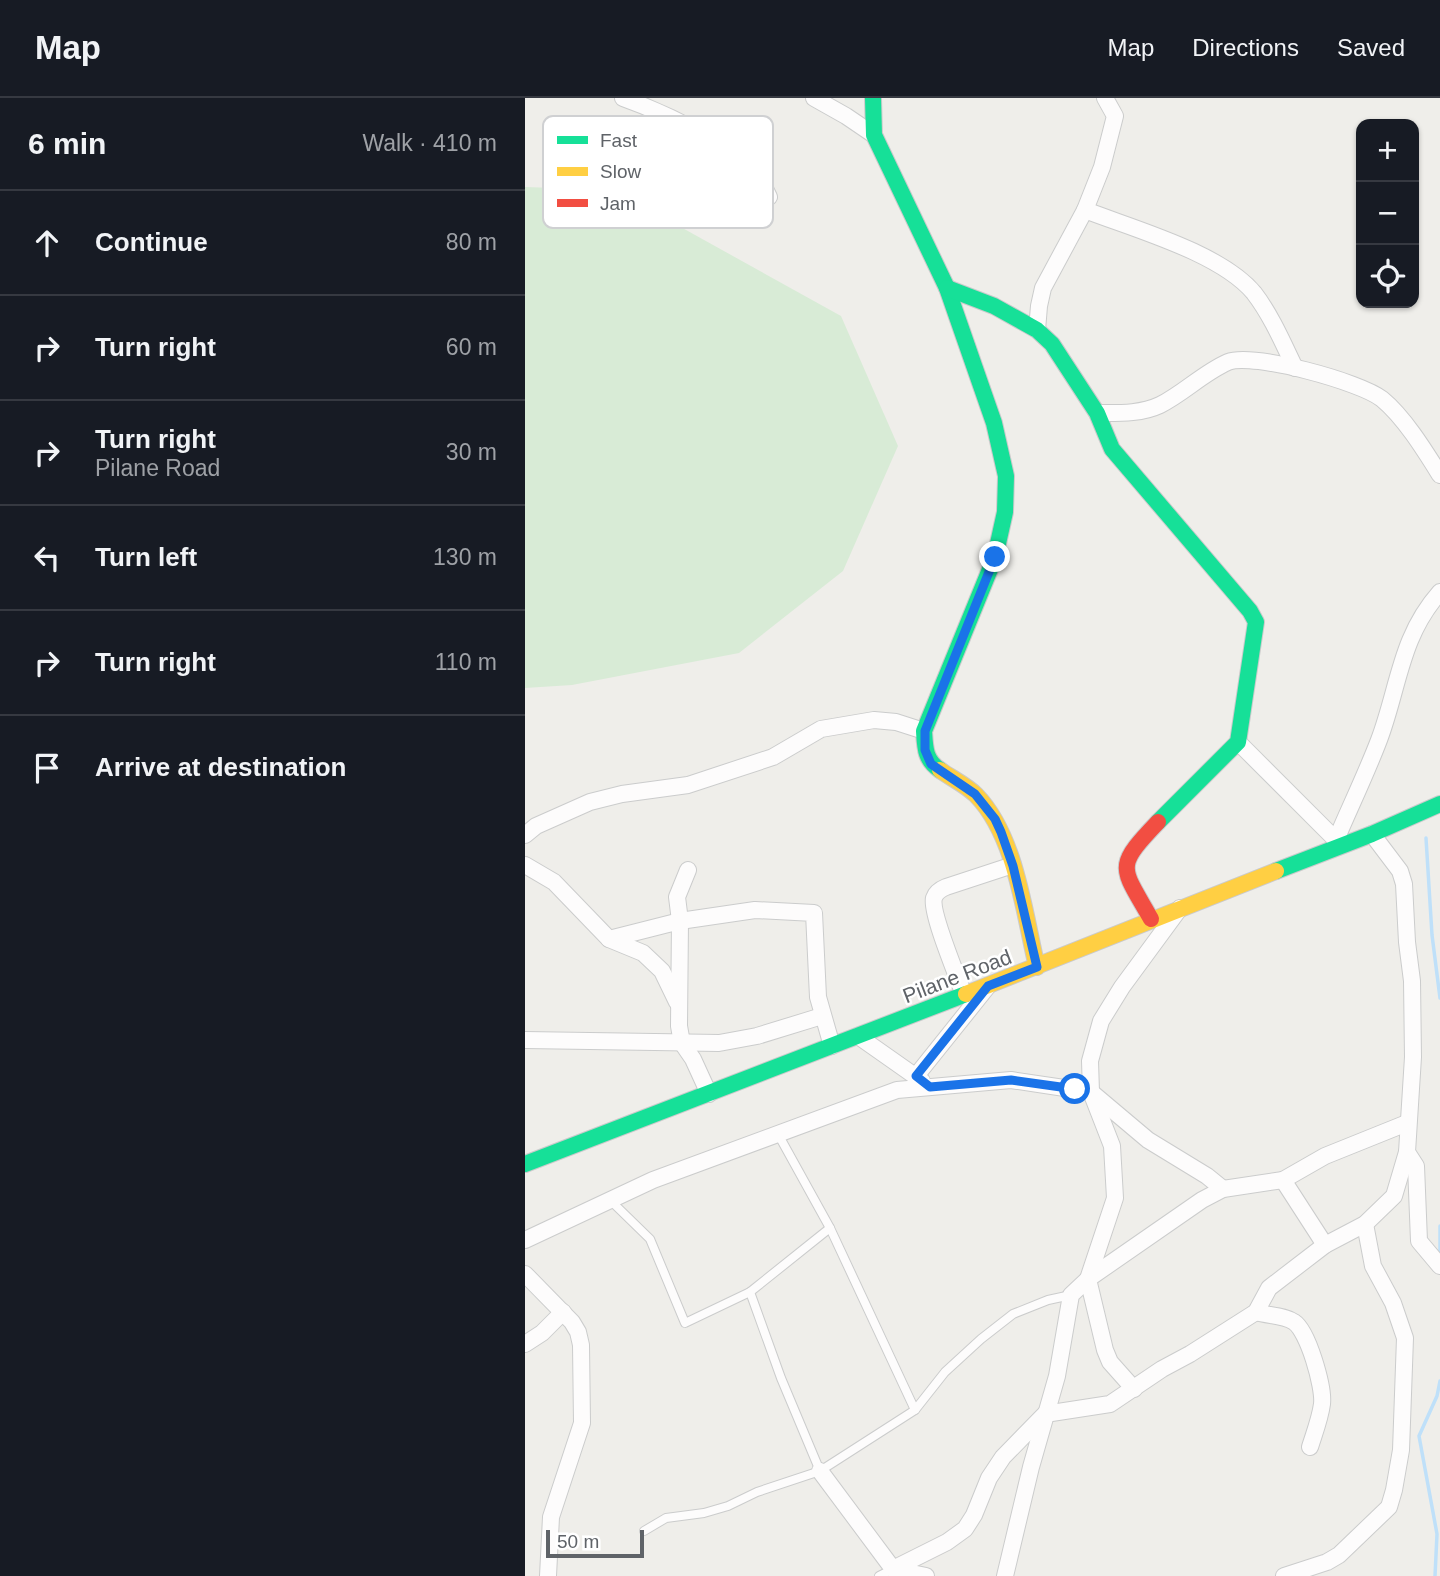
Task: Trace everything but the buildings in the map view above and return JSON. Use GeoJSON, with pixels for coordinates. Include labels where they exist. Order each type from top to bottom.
{"type":"FeatureCollection","features":[{"type":"Feature","properties":{"kind":"street"},"geometry":{"type":"LineString","coordinates":[[624,98],[665,116]]}},
{"type":"Feature","properties":{"kind":"street"},"geometry":{"type":"LineString","coordinates":[[814,98],[874,135]]}},
{"type":"Feature","properties":{"kind":"street"},"geometry":{"type":"LineString","coordinates":[[873,98],[874,135],[947,288],[994,423],[1007,491],[995,557],[925,731],[925,750],[931,764],[975,794],[995,819],[1013,866],[1037,967]]}},
{"type":"Feature","properties":{"kind":"street"},"geometry":{"type":"LineString","coordinates":[[1037,330],[1043,288],[1085,210],[1102,167],[1115,116],[1105,98]]}},
{"type":"Feature","properties":{"kind":"street"},"geometry":{"type":"LineString","coordinates":[[1085,210],[1181,246],[1228,268],[1253,292],[1272,321],[1295,368]]}},
{"type":"Feature","properties":{"kind":"street"},"geometry":{"type":"LineString","coordinates":[[947,288],[995,306],[1037,330],[1052,344],[1097,413],[1112,449],[1250,611],[1256,622],[1238,742],[1131,851],[1126,862],[1126,873],[1151,919]]}},
{"type":"Feature","properties":{"kind":"street"},"geometry":{"type":"LineString","coordinates":[[1097,413],[1135,412],[1161,404],[1206,373],[1230,361],[1255,360],[1295,368],[1378,396],[1396,414],[1440,475]]}},
{"type":"Feature","properties":{"kind":"street"},"geometry":{"type":"LineString","coordinates":[[1238,742],[1339,842],[1379,739],[1403,653],[1418,620],[1440,592]]}},
{"type":"Feature","properties":{"kind":"street"},"geometry":{"type":"LineString","coordinates":[[525,835],[536,826],[590,802],[621,794],[688,785],[773,757],[821,729],[874,719],[896,722],[925,731]]}},
{"type":"Feature","properties":{"kind":"street","name":"Pilane Road"},"geometry":{"type":"LineString","coordinates":[[525,1164],[1037,967],[1339,842],[1372,834],[1440,804]]}},
{"type":"Feature","properties":{"kind":"street"},"geometry":{"type":"LineString","coordinates":[[886,1573],[947,1542],[965,1529],[975,1516],[989,1478],[1003,1457],[1045,1414],[1109,1404],[1134,1389],[1257,1312],[1269,1288],[1325,1245],[1365,1224],[1394,1196],[1407,1152],[1412,1057],[1412,981],[1404,884],[1400,871],[1372,834]]}},
{"type":"Feature","properties":{"kind":"street"},"geometry":{"type":"LineString","coordinates":[[525,865],[554,882],[609,939],[643,953],[653,962],[662,971],[679,1006]]}},
{"type":"Feature","properties":{"kind":"street"},"geometry":{"type":"LineString","coordinates":[[964,995],[935,913],[934,898],[938,891],[946,887],[1013,866]]}},
{"type":"Feature","properties":{"kind":"street"},"geometry":{"type":"LineString","coordinates":[[688,870],[677,897],[680,921],[679,1006],[682,1043],[693,1059],[709,1094]]}},
{"type":"Feature","properties":{"kind":"street"},"geometry":{"type":"LineString","coordinates":[[1134,1389],[1110,1362],[1088,1279],[1115,1198],[1112,1146],[1091,1091],[1090,1061],[1101,1021],[1122,987],[1180,908]]}},
{"type":"Feature","properties":{"kind":"street"},"geometry":{"type":"LineString","coordinates":[[609,939],[680,921],[755,909],[814,913],[815,970],[823,1016],[832,1046]]}},
{"type":"Feature","properties":{"kind":"street"},"geometry":{"type":"LineString","coordinates":[[916,1076],[988,986]]}},
{"type":"Feature","properties":{"kind":"street"},"geometry":{"type":"LineString","coordinates":[[525,1040],[682,1043],[736,1041],[823,1016]]}},
{"type":"Feature","properties":{"kind":"street"},"geometry":{"type":"LineString","coordinates":[[858,1037],[930,1087]]}},
{"type":"Feature","properties":{"kind":"street"},"geometry":{"type":"LineString","coordinates":[[525,1240],[653,1180],[897,1090],[1011,1080],[1091,1091],[1148,1140],[1207,1176],[1223,1189]]}},
{"type":"Feature","properties":{"kind":"street"},"geometry":{"type":"LineString","coordinates":[[1005,1576],[1057,1376],[1071,1295],[1088,1279],[1202,1199],[1223,1189],[1283,1180],[1325,1156],[1407,1123]]}},
{"type":"Feature","properties":{"kind":"street"},"geometry":{"type":"LineString","coordinates":[[1407,1152],[1416,1166],[1419,1241],[1440,1266]]}},
{"type":"Feature","properties":{"kind":"street"},"geometry":{"type":"LineString","coordinates":[[1283,1180],[1325,1245]]}},
{"type":"Feature","properties":{"kind":"street"},"geometry":{"type":"LineString","coordinates":[[1284,1576],[1327,1562],[1339,1555],[1389,1507],[1394,1489],[1401,1450],[1405,1338],[1393,1303],[1373,1266],[1365,1224]]}},
{"type":"Feature","properties":{"kind":"street"},"geometry":{"type":"LineString","coordinates":[[525,1274],[563,1312],[578,1332],[581,1345],[582,1423],[551,1517],[548,1576]]}},
{"type":"Feature","properties":{"kind":"street"},"geometry":{"type":"LineString","coordinates":[[525,1344],[542,1333],[563,1312]]}},
{"type":"Feature","properties":{"kind":"street"},"geometry":{"type":"LineString","coordinates":[[1257,1312],[1292,1320],[1300,1327],[1308,1344],[1318,1376],[1322,1402],[1310,1447]]}},
{"type":"Feature","properties":{"kind":"street"},"geometry":{"type":"LineString","coordinates":[[820,1471],[886,1573]]}},
{"type":"Feature","properties":{"kind":"street"},"geometry":{"type":"LineString","coordinates":[[886,1573],[926,1576]]}},
{"type":"Feature","properties":{"kind":"lane"},"geometry":{"type":"LineString","coordinates":[[778,1133],[830,1228],[915,1410]]}},
{"type":"Feature","properties":{"kind":"lane"},"geometry":{"type":"LineString","coordinates":[[611,1201],[650,1239],[685,1323],[750,1292],[830,1228]]}},
{"type":"Feature","properties":{"kind":"lane"},"geometry":{"type":"LineString","coordinates":[[750,1292],[781,1378],[820,1471]]}},
{"type":"Feature","properties":{"kind":"lane"},"geometry":{"type":"LineString","coordinates":[[644,1531],[666,1518],[704,1513],[728,1506],[757,1492],[820,1471],[915,1410],[945,1372],[1013,1314],[1048,1300],[1071,1295]]}},
{"type":"Feature","properties":{"kind":"green space"},"geometry":{"type":"Polygon","coordinates":[[[525,187],[543,188],[543,228],[682,228],[841,316],[898,446],[843,571],[739,653],[572,685],[525,688],[525,187]]]}},
{"type":"Feature","properties":{"kind":"waterway"},"geometry":{"type":"LineString","coordinates":[[1426,838],[1432,935],[1440,998]]}},
{"type":"Feature","properties":{"kind":"waterway"},"geometry":{"type":"LineString","coordinates":[[1440,1226],[1440,1255]]}},
{"type":"Feature","properties":{"kind":"waterway"},"geometry":{"type":"LineString","coordinates":[[1435,1576],[1437,1534],[1419,1436],[1437,1396],[1440,1381]]}},
{"type":"Feature","properties":{"kind":"traffic: fast"},"geometry":{"type":"LineString","coordinates":[[873,98],[874,135],[947,288],[994,423],[1006,476],[1005,512],[995,557],[924,731],[929,758],[940,770]]}},
{"type":"Feature","properties":{"kind":"traffic: fast"},"geometry":{"type":"LineString","coordinates":[[947,288],[994,306],[1037,330],[1052,344],[1097,413],[1112,449],[1250,611],[1256,622],[1238,742],[1158,822]]}},
{"type":"Feature","properties":{"kind":"traffic: fast"},"geometry":{"type":"LineString","coordinates":[[1276,871],[1440,804]]}},
{"type":"Feature","properties":{"kind":"traffic: fast"},"geometry":{"type":"LineString","coordinates":[[525,1164],[966,994]]}},
{"type":"Feature","properties":{"kind":"traffic: slow"},"geometry":{"type":"LineString","coordinates":[[940,770],[976,795],[1001,832],[1017,876],[1037,967]]}},
{"type":"Feature","properties":{"kind":"traffic: slow"},"geometry":{"type":"LineString","coordinates":[[966,994],[1276,871]]}},
{"type":"Feature","properties":{"kind":"traffic: jam"},"geometry":{"type":"LineString","coordinates":[[1151,919],[1133,888],[1127,868],[1134,849],[1158,822]]}},
{"type":"Feature","properties":{"kind":"route"},"geometry":{"type":"LineString","coordinates":[[995,557],[925,731],[925,750],[931,764],[975,794],[995,819],[1009,851],[1037,967],[988,986],[916,1076],[930,1087],[1011,1080],[1075,1089]]}}]}
